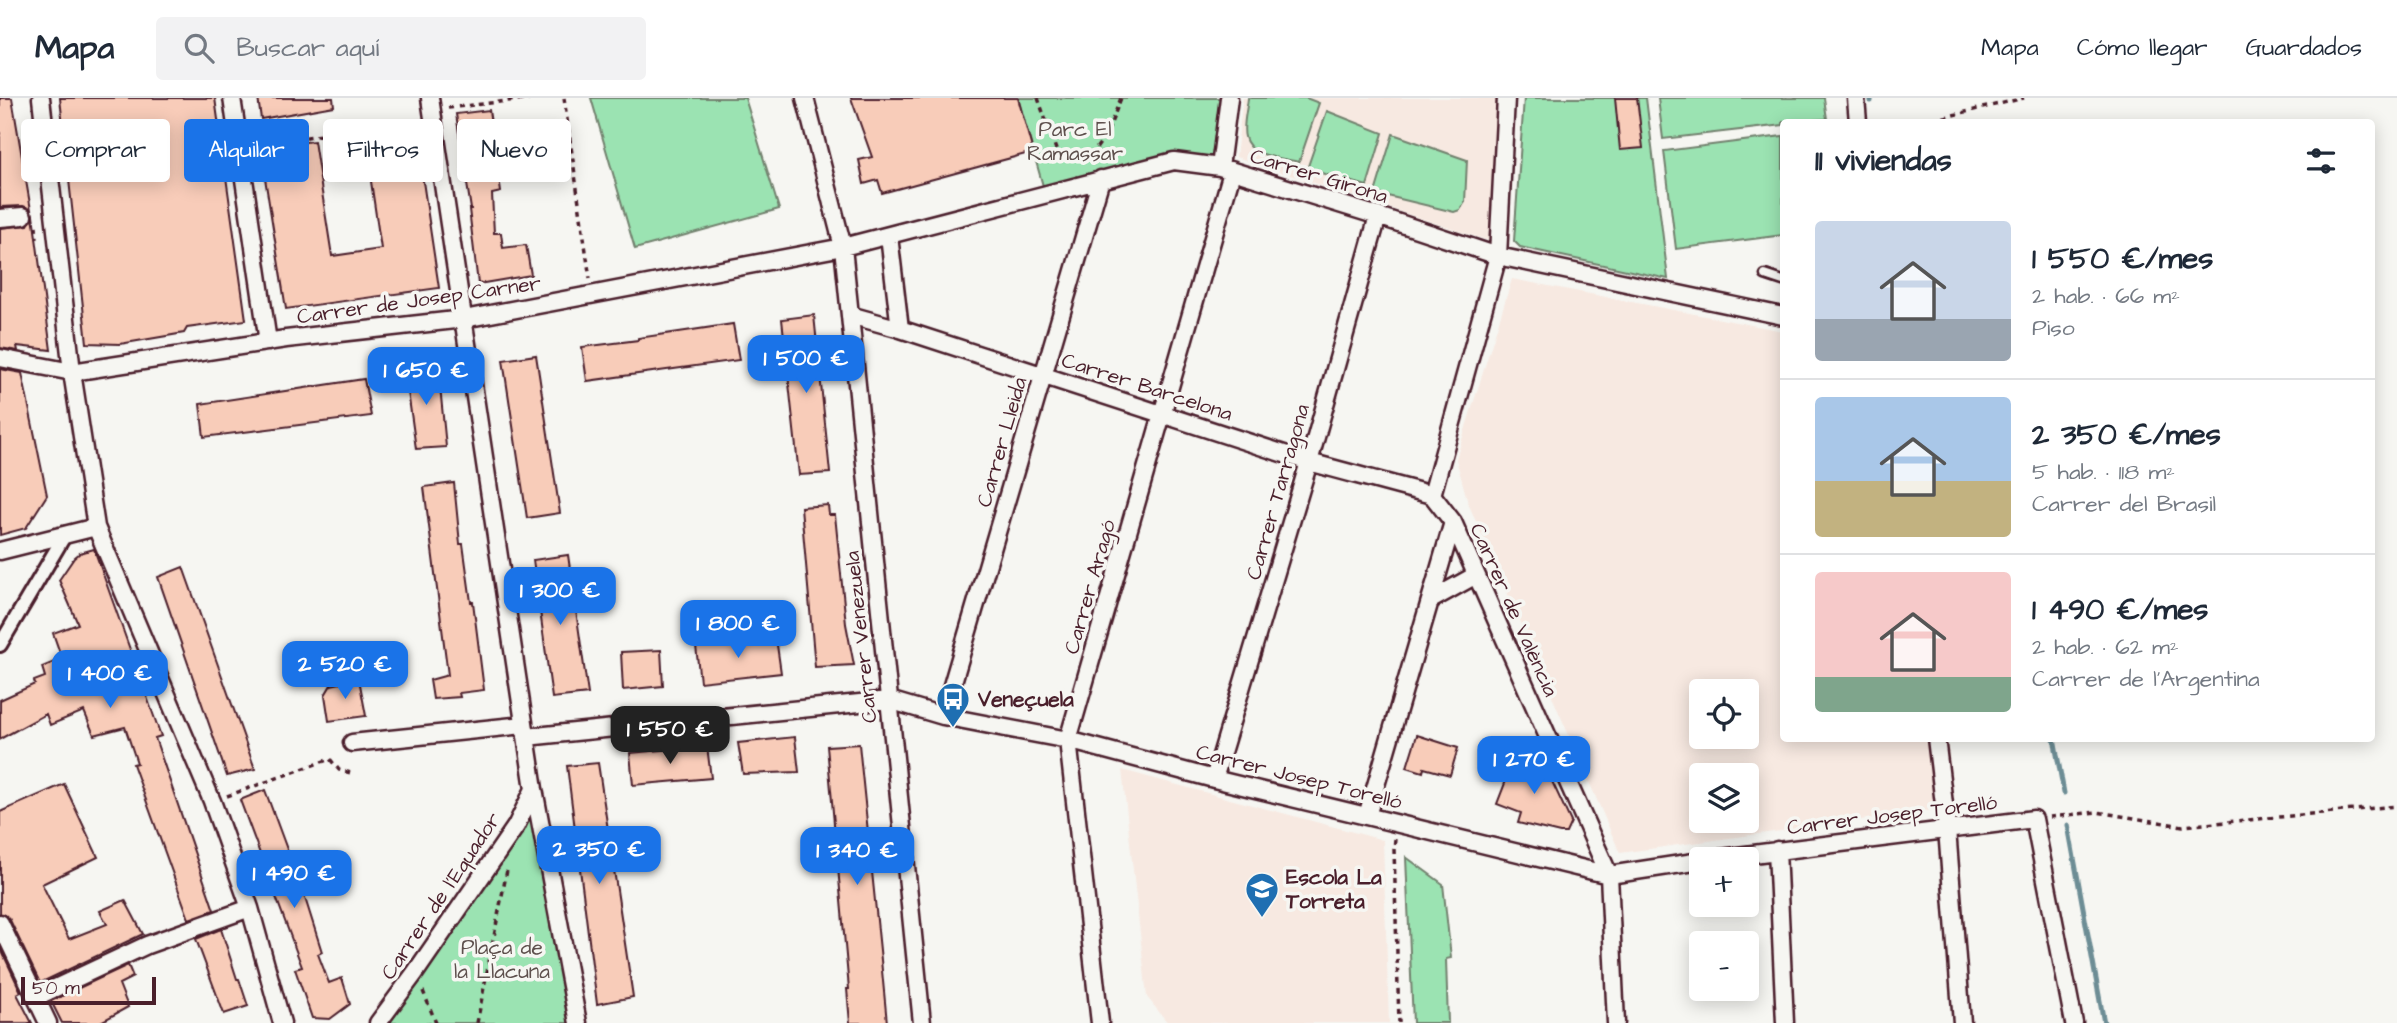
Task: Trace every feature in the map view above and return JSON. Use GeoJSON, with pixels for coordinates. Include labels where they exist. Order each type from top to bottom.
{"type":"FeatureCollection","features":[{"type":"Feature","properties":{"kind":"street"},"geometry":{"type":"LineString","coordinates":[[41,98],[72,372],[96,527],[212,802],[250,908],[282,1023]]}},
{"type":"Feature","properties":{"kind":"street"},"geometry":{"type":"LineString","coordinates":[[232,98],[236,119]]}},
{"type":"Feature","properties":{"kind":"street","name":"Carrer Venezuela"},"geometry":{"type":"LineString","coordinates":[[805,98],[843,247],[922,1023]]}},
{"type":"Feature","properties":{"kind":"street","name":"Carrer Aragó"},"geometry":{"type":"LineString","coordinates":[[1100,1023],[1068,740],[1161,414],[1226,169],[1228,98]]}},
{"type":"Feature","properties":{"kind":"street"},"geometry":{"type":"LineString","coordinates":[[1432,495],[1498,256],[1506,98]]}},
{"type":"Feature","properties":{"kind":"street"},"geometry":{"type":"LineString","coordinates":[[1856,98],[1858,119]]}},
{"type":"Feature","properties":{"kind":"street"},"geometry":{"type":"LineString","coordinates":[[432,109],[534,789],[578,1023]]}},
{"type":"Feature","properties":{"kind":"street","name":"Carrer Girona"},"geometry":{"type":"LineString","coordinates":[[843,247],[1174,161],[1226,169],[1498,256],[1780,315]]}},
{"type":"Feature","properties":{"kind":"street","name":"Carrer Lleida"},"geometry":{"type":"LineString","coordinates":[[943,716],[1101,179]]}},
{"type":"Feature","properties":{"kind":"street"},"geometry":{"type":"LineString","coordinates":[[245,182],[268,342]]}},
{"type":"Feature","properties":{"kind":"street"},"geometry":{"type":"LineString","coordinates":[[0,218],[23,216]]}},
{"type":"Feature","properties":{"kind":"street","name":"Carrer Tarragona"},"geometry":{"type":"LineString","coordinates":[[1214,779],[1310,461],[1378,216]]}},
{"type":"Feature","properties":{"kind":"street"},"geometry":{"type":"LineString","coordinates":[[889,236],[900,329]]}},
{"type":"Feature","properties":{"kind":"street","name":"Carrer de Josep Carner"},"geometry":{"type":"LineString","coordinates":[[0,358],[72,372],[268,342],[464,319],[843,247]]}},
{"type":"Feature","properties":{"kind":"street","name":"Carrer Barcelona"},"geometry":{"type":"LineString","coordinates":[[850,315],[1310,461],[1432,495]]}},
{"type":"Feature","properties":{"kind":"street","name":"Carrer de València"},"geometry":{"type":"LineString","coordinates":[[1432,495],[1452,522],[1609,875],[1616,1023]]}},
{"type":"Feature","properties":{"kind":"street"},"geometry":{"type":"LineString","coordinates":[[1367,816],[1452,522]]}},
{"type":"Feature","properties":{"kind":"street"},"geometry":{"type":"LineString","coordinates":[[0,551],[96,527]]}},
{"type":"Feature","properties":{"kind":"street"},"geometry":{"type":"LineString","coordinates":[[0,645],[66,533]]}},
{"type":"Feature","properties":{"kind":"street"},"geometry":{"type":"LineString","coordinates":[[1431,600],[1476,575]]}},
{"type":"Feature","properties":{"kind":"street"},"geometry":{"type":"LineString","coordinates":[[352,743],[889,700]]}},
{"type":"Feature","properties":{"kind":"street","name":"Carrer Josep Torelló"},"geometry":{"type":"LineString","coordinates":[[889,700],[943,716],[1068,740],[1214,779],[1609,875],[1689,863]]}},
{"type":"Feature","properties":{"kind":"street"},"geometry":{"type":"LineString","coordinates":[[1936,742],[1947,829],[1962,1023]]}},
{"type":"Feature","properties":{"kind":"street","name":"Carrer de l'Equador"},"geometry":{"type":"LineString","coordinates":[[378,1023],[516,826],[534,789]]}},
{"type":"Feature","properties":{"kind":"street"},"geometry":{"type":"LineString","coordinates":[[2034,819],[2074,1023]]}},
{"type":"Feature","properties":{"kind":"street","name":"Carrer Josep Torelló"},"geometry":{"type":"LineString","coordinates":[[1759,853],[2034,819]]}},
{"type":"Feature","properties":{"kind":"street"},"geometry":{"type":"LineString","coordinates":[[1777,850],[1785,1023]]}},
{"type":"Feature","properties":{"kind":"street"},"geometry":{"type":"LineString","coordinates":[[36,997],[147,945],[250,908]]}},
{"type":"Feature","properties":{"kind":"street"},"geometry":{"type":"LineString","coordinates":[[0,923],[48,1023]]}},
{"type":"Feature","properties":{"kind":"lane"},"geometry":{"type":"LineString","coordinates":[[1765,275],[1780,280]]}},
{"type":"Feature","properties":{"kind":"path"},"geometry":{"type":"LineString","coordinates":[[309,133],[432,109],[533,98]]}},
{"type":"Feature","properties":{"kind":"path"},"geometry":{"type":"LineString","coordinates":[[564,98],[592,295]]}},
{"type":"Feature","properties":{"kind":"path"},"geometry":{"type":"LineString","coordinates":[[1038,98],[1062,164]]}},
{"type":"Feature","properties":{"kind":"path"},"geometry":{"type":"LineString","coordinates":[[1091,156],[1107,133],[1121,98]]}},
{"type":"Feature","properties":{"kind":"path"},"geometry":{"type":"LineString","coordinates":[[1936,119],[2024,98]]}},
{"type":"Feature","properties":{"kind":"path"},"geometry":{"type":"LineString","coordinates":[[231,795],[330,759],[340,770],[351,773]]}},
{"type":"Feature","properties":{"kind":"path"},"geometry":{"type":"LineString","coordinates":[[2034,819],[2097,812],[2183,826],[2397,806]]}},
{"type":"Feature","properties":{"kind":"path"},"geometry":{"type":"LineString","coordinates":[[1398,823],[1394,849],[1399,1023]]}},
{"type":"Feature","properties":{"kind":"path"},"geometry":{"type":"LineString","coordinates":[[477,1023],[508,865]]}},
{"type":"Feature","properties":{"kind":"path"},"geometry":{"type":"LineString","coordinates":[[415,973],[436,1023]]}},
{"type":"Feature","properties":{"kind":"shaded area"},"geometry":{"type":"Polygon","coordinates":[[[1243,98],[1497,98],[1489,241],[1236,157],[1243,98]]]}},
{"type":"Feature","properties":{"kind":"shaded area"},"geometry":{"type":"Polygon","coordinates":[[[1512,279],[1780,330],[1780,742],[1947,742],[1955,807],[1620,853],[1468,503],[1456,459],[1512,279]]]}},
{"type":"Feature","properties":{"kind":"shaded area","name":"Escola La Torreta"},"geometry":{"type":"Polygon","coordinates":[[[1122,770],[1383,840],[1389,1023],[1168,1023],[1147,997],[1122,770]]]}},
{"type":"Feature","properties":{"kind":"green space"},"geometry":{"type":"Polygon","coordinates":[[[591,98],[745,98],[779,209],[635,249],[591,98]]]}},
{"type":"Feature","properties":{"kind":"green space","name":"Parc El Ramassar"},"geometry":{"type":"Polygon","coordinates":[[[1018,98],[1229,98],[1220,167],[1174,161],[1045,193],[1018,98]]]}},
{"type":"Feature","properties":{"kind":"green space"},"geometry":{"type":"Polygon","coordinates":[[[1248,98],[1306,98],[1319,103],[1299,162],[1268,156],[1248,144],[1244,128],[1248,98]]]}},
{"type":"Feature","properties":{"kind":"green space"},"geometry":{"type":"Polygon","coordinates":[[[1524,98],[1646,98],[1668,279],[1520,247],[1514,241],[1524,98]]]}},
{"type":"Feature","properties":{"kind":"green space"},"geometry":{"type":"Polygon","coordinates":[[[1658,98],[1824,98],[1827,119],[1780,119],[1780,125],[1663,139],[1658,98]]]}},
{"type":"Feature","properties":{"kind":"green space"},"geometry":{"type":"Polygon","coordinates":[[[1327,111],[1383,133],[1367,186],[1307,169],[1327,111]]]}},
{"type":"Feature","properties":{"kind":"green space"},"geometry":{"type":"Polygon","coordinates":[[[1393,134],[1467,160],[1465,202],[1460,210],[1454,212],[1375,193],[1393,134]]]}},
{"type":"Feature","properties":{"kind":"green space"},"geometry":{"type":"Polygon","coordinates":[[[1780,136],[1780,235],[1676,249],[1664,151],[1780,136]]]}},
{"type":"Feature","properties":{"kind":"green space","name":"Plaça de la Llacuna"},"geometry":{"type":"Polygon","coordinates":[[[534,789],[578,1023],[378,1023],[534,789]]]}},
{"type":"Feature","properties":{"kind":"green space"},"geometry":{"type":"Polygon","coordinates":[[[1406,857],[1443,884],[1451,958],[1446,959],[1448,1023],[1413,1023],[1406,857]]]}},
{"type":"Feature","properties":{"kind":"building"},"geometry":{"type":"Polygon","coordinates":[[[0,98],[12,98],[21,151],[21,182],[26,182],[31,210],[23,206],[0,207],[0,98]]]}},
{"type":"Feature","properties":{"kind":"building"},"geometry":{"type":"Polygon","coordinates":[[[60,98],[215,98],[218,119],[184,119],[184,182],[227,182],[246,320],[187,328],[184,333],[120,344],[87,343],[69,182],[170,182],[170,119],[62,119],[60,98]]]}},
{"type":"Feature","properties":{"kind":"building"},"geometry":{"type":"Polygon","coordinates":[[[258,98],[333,98],[334,106],[261,119],[258,98]]]}},
{"type":"Feature","properties":{"kind":"building"},"geometry":{"type":"Polygon","coordinates":[[[851,98],[1018,98],[1033,152],[882,193],[878,180],[864,184],[859,160],[872,157],[851,98]]]}},
{"type":"Feature","properties":{"kind":"building"},"geometry":{"type":"Polygon","coordinates":[[[1615,98],[1637,98],[1643,148],[1620,150],[1615,98]]]}},
{"type":"Feature","properties":{"kind":"building"},"geometry":{"type":"Polygon","coordinates":[[[489,110],[490,119],[457,120],[456,114],[489,110]]]}},
{"type":"Feature","properties":{"kind":"building"},"geometry":{"type":"Polygon","coordinates":[[[314,141],[332,256],[381,249],[371,182],[423,182],[439,288],[286,309],[266,182],[309,182],[309,142],[314,141]]]}},
{"type":"Feature","properties":{"kind":"building"},"geometry":{"type":"Polygon","coordinates":[[[467,182],[500,182],[501,192],[492,194],[494,233],[501,233],[503,248],[526,245],[531,275],[478,284],[467,182]]]}},
{"type":"Feature","properties":{"kind":"building"},"geometry":{"type":"Polygon","coordinates":[[[33,215],[51,350],[17,346],[18,351],[0,348],[0,228],[28,225],[33,215]]]}},
{"type":"Feature","properties":{"kind":"building"},"geometry":{"type":"Polygon","coordinates":[[[814,315],[830,473],[799,475],[782,319],[814,315]]]}},
{"type":"Feature","properties":{"kind":"building"},"geometry":{"type":"Polygon","coordinates":[[[733,324],[739,360],[587,381],[582,347],[733,324]]]}},
{"type":"Feature","properties":{"kind":"building"},"geometry":{"type":"Polygon","coordinates":[[[536,355],[560,513],[527,518],[503,360],[536,355]]]}},
{"type":"Feature","properties":{"kind":"building"},"geometry":{"type":"Polygon","coordinates":[[[438,366],[446,447],[416,449],[405,370],[438,366]]]}},
{"type":"Feature","properties":{"kind":"building"},"geometry":{"type":"Polygon","coordinates":[[[0,369],[22,373],[47,495],[26,528],[0,535],[0,369]]]}},
{"type":"Feature","properties":{"kind":"building"},"geometry":{"type":"Polygon","coordinates":[[[364,379],[371,416],[204,437],[200,404],[364,379]]]}},
{"type":"Feature","properties":{"kind":"building"},"geometry":{"type":"Polygon","coordinates":[[[454,483],[460,544],[463,544],[473,602],[484,690],[459,693],[460,697],[433,699],[430,680],[448,675],[424,487],[454,483]]]}},
{"type":"Feature","properties":{"kind":"building"},"geometry":{"type":"Polygon","coordinates":[[[828,505],[829,515],[835,515],[846,624],[854,665],[815,667],[801,507],[828,505]]]}},
{"type":"Feature","properties":{"kind":"building"},"geometry":{"type":"Polygon","coordinates":[[[94,549],[161,736],[155,738],[214,910],[189,919],[133,764],[137,763],[125,727],[94,735],[84,711],[50,725],[46,714],[0,739],[0,700],[35,684],[34,681],[45,677],[42,667],[62,659],[53,633],[78,624],[59,580],[74,558],[94,549]]]}},
{"type":"Feature","properties":{"kind":"building"},"geometry":{"type":"Polygon","coordinates":[[[568,555],[588,694],[552,698],[533,560],[568,555]]]}},
{"type":"Feature","properties":{"kind":"building"},"geometry":{"type":"Polygon","coordinates":[[[183,567],[255,769],[227,776],[158,577],[183,567]]]}},
{"type":"Feature","properties":{"kind":"building"},"geometry":{"type":"Polygon","coordinates":[[[776,638],[781,673],[700,682],[696,646],[776,638]]]}},
{"type":"Feature","properties":{"kind":"building"},"geometry":{"type":"Polygon","coordinates":[[[661,650],[663,686],[623,690],[621,652],[661,650]]]}},
{"type":"Feature","properties":{"kind":"building"},"geometry":{"type":"Polygon","coordinates":[[[359,679],[366,716],[329,721],[325,695],[331,685],[359,679]]]}},
{"type":"Feature","properties":{"kind":"building"},"geometry":{"type":"Polygon","coordinates":[[[1417,735],[1458,748],[1450,775],[1424,768],[1423,772],[1407,767],[1417,735]]]}},
{"type":"Feature","properties":{"kind":"building"},"geometry":{"type":"Polygon","coordinates":[[[795,737],[799,772],[743,774],[738,743],[795,737]]]}},
{"type":"Feature","properties":{"kind":"building"},"geometry":{"type":"Polygon","coordinates":[[[859,744],[887,1023],[850,1023],[827,746],[859,744]]]}},
{"type":"Feature","properties":{"kind":"building"},"geometry":{"type":"Polygon","coordinates":[[[707,746],[711,778],[633,785],[630,753],[707,746]]]}},
{"type":"Feature","properties":{"kind":"building"},"geometry":{"type":"Polygon","coordinates":[[[1517,752],[1543,762],[1571,822],[1566,833],[1518,823],[1521,813],[1497,804],[1517,752]]]}},
{"type":"Feature","properties":{"kind":"building"},"geometry":{"type":"Polygon","coordinates":[[[598,763],[633,997],[597,1004],[567,766],[598,763]]]}},
{"type":"Feature","properties":{"kind":"building"},"geometry":{"type":"Polygon","coordinates":[[[64,784],[98,857],[42,884],[69,939],[107,924],[100,911],[125,900],[143,934],[40,983],[9,918],[0,913],[0,812],[64,784]]]}},
{"type":"Feature","properties":{"kind":"building"},"geometry":{"type":"Polygon","coordinates":[[[265,790],[305,898],[322,952],[318,954],[329,983],[342,978],[350,1004],[330,1019],[312,1018],[295,969],[302,967],[240,800],[265,790]]]}},
{"type":"Feature","properties":{"kind":"building"},"geometry":{"type":"Polygon","coordinates":[[[221,929],[248,1006],[224,1014],[196,939],[221,929]]]}},
{"type":"Feature","properties":{"kind":"building"},"geometry":{"type":"Polygon","coordinates":[[[0,947],[21,992],[17,994],[32,1023],[0,1023],[0,947]]]}},
{"type":"Feature","properties":{"kind":"building"},"geometry":{"type":"Polygon","coordinates":[[[128,965],[133,977],[119,984],[128,1007],[99,1023],[62,1023],[51,1001],[128,965]]]}},
{"type":"Feature","properties":{"kind":"waterway"},"geometry":{"type":"LineString","coordinates":[[2055,742],[2064,793]]}},
{"type":"Feature","properties":{"kind":"waterway"},"geometry":{"type":"LineString","coordinates":[[2068,825],[2104,1023]]}},
{"type":"Feature","properties":{"kind":"place","name":"Veneçuela"},"geometry":{"type":"Point","coordinates":[953,729]}},
{"type":"Feature","properties":{"kind":"place","name":"Escola La Torreta"},"geometry":{"type":"Point","coordinates":[1262,919]}}]}
